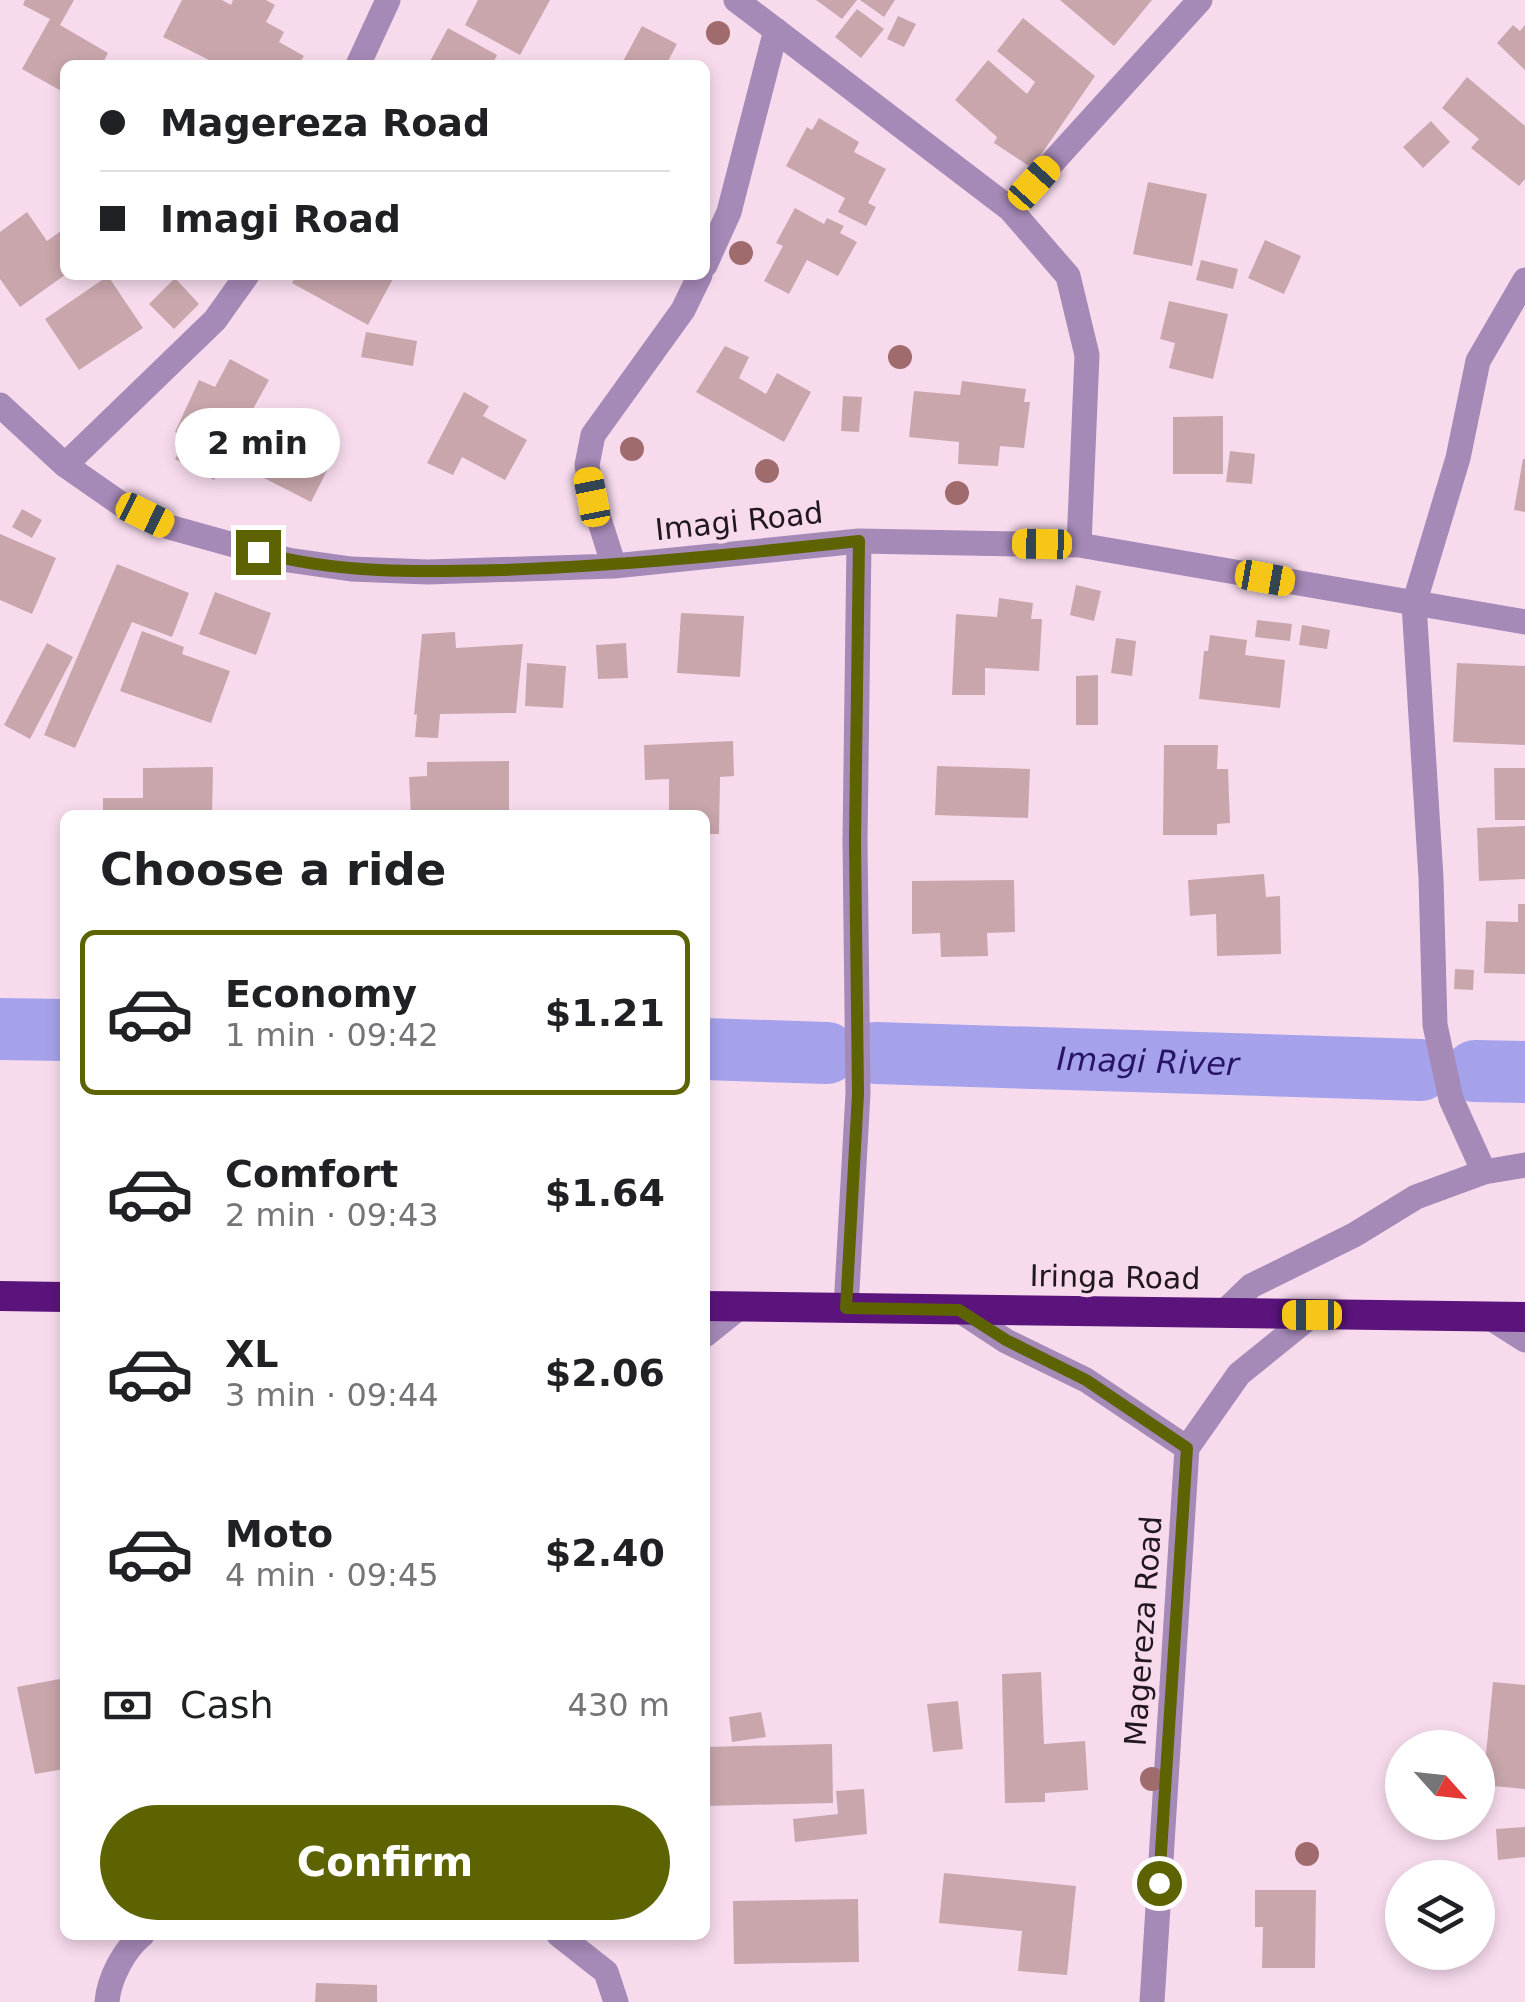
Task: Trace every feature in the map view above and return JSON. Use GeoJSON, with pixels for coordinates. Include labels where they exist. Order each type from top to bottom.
{"type":"FeatureCollection","features":[{"type":"Feature","properties":{"kind":"highway"},"geometry":{"type":"LineString","coordinates":[[0,1296],[60,1297]]}},
{"type":"Feature","properties":{"kind":"highway","name":"Iringa Road"},"geometry":{"type":"LineString","coordinates":[[710,1306],[1525,1317]]}},
{"type":"Feature","properties":{"kind":"street"},"geometry":{"type":"LineString","coordinates":[[360,60],[388,0]]}},
{"type":"Feature","properties":{"kind":"street"},"geometry":{"type":"LineString","coordinates":[[736,0],[1010,209],[1068,276],[1087,355],[1078,545]]}},
{"type":"Feature","properties":{"kind":"street"},"geometry":{"type":"LineString","coordinates":[[1010,209],[1200,0]]}},
{"type":"Feature","properties":{"kind":"street"},"geometry":{"type":"LineString","coordinates":[[710,253],[728,212],[776,30]]}},
{"type":"Feature","properties":{"kind":"street"},"geometry":{"type":"LineString","coordinates":[[65,465],[215,320],[243,280]]}},
{"type":"Feature","properties":{"kind":"street"},"geometry":{"type":"LineString","coordinates":[[614,566],[586,465],[593,436],[683,310],[698,280]]}},
{"type":"Feature","properties":{"kind":"street"},"geometry":{"type":"LineString","coordinates":[[1484,1172],[1451,1100],[1435,1025],[1431,878],[1414,604],[1458,458],[1478,361],[1525,280]]}},
{"type":"Feature","properties":{"kind":"street","name":"Imagi Road"},"geometry":{"type":"LineString","coordinates":[[3,415],[121,504],[169,527],[288,560],[350,569],[428,572],[614,566],[859,541],[1078,545],[1525,622]]}},
{"type":"Feature","properties":{"kind":"street"},"geometry":{"type":"LineString","coordinates":[[846,1308],[858,1094],[855,841],[859,541]]}},
{"type":"Feature","properties":{"kind":"street"},"geometry":{"type":"LineString","coordinates":[[1222,1314],[1251,1286],[1354,1235],[1416,1197],[1484,1172],[1521,1169]]}},
{"type":"Feature","properties":{"kind":"street"},"geometry":{"type":"LineString","coordinates":[[710,1331],[740,1306]]}},
{"type":"Feature","properties":{"kind":"street"},"geometry":{"type":"LineString","coordinates":[[959,1310],[1006,1340],[1086,1380],[1187,1448],[1239,1374],[1312,1315]]}},
{"type":"Feature","properties":{"kind":"street"},"geometry":{"type":"LineString","coordinates":[[1489,1317],[1525,1340]]}},
{"type":"Feature","properties":{"kind":"street","name":"Magereza Road"},"geometry":{"type":"LineString","coordinates":[[1152,2002],[1187,1448]]}},
{"type":"Feature","properties":{"kind":"street"},"geometry":{"type":"LineString","coordinates":[[107,2002],[129,1946],[136,1940]]}},
{"type":"Feature","properties":{"kind":"street"},"geometry":{"type":"LineString","coordinates":[[565,1940],[606,1972],[616,2002]]}},
{"type":"Feature","properties":{"kind":"building"},"geometry":{"type":"Polygon","coordinates":[[[25,0],[74,0],[60,25],[108,53],[104,60],[60,60],[60,90],[22,69],[50,19],[23,5],[25,0]]]}},
{"type":"Feature","properties":{"kind":"building"},"geometry":{"type":"Polygon","coordinates":[[[182,0],[222,0],[231,5],[233,0],[266,0],[275,5],[266,22],[284,32],[279,42],[304,56],[301,60],[209,60],[163,37],[182,0]]]}},
{"type":"Feature","properties":{"kind":"building"},"geometry":{"type":"Polygon","coordinates":[[[478,0],[550,0],[520,55],[465,25],[478,0]]]}},
{"type":"Feature","properties":{"kind":"building"},"geometry":{"type":"Polygon","coordinates":[[[816,0],[857,0],[842,19],[816,0]]]}},
{"type":"Feature","properties":{"kind":"building"},"geometry":{"type":"Polygon","coordinates":[[[860,0],[895,0],[884,17],[860,0]]]}},
{"type":"Feature","properties":{"kind":"building"},"geometry":{"type":"Polygon","coordinates":[[[1060,0],[1152,0],[1114,46],[1060,0]]]}},
{"type":"Feature","properties":{"kind":"building"},"geometry":{"type":"Polygon","coordinates":[[[857,9],[884,29],[861,58],[835,37],[857,9]]]}},
{"type":"Feature","properties":{"kind":"building"},"geometry":{"type":"Polygon","coordinates":[[[898,16],[916,24],[904,47],[887,39],[898,16]]]}},
{"type":"Feature","properties":{"kind":"building"},"geometry":{"type":"Polygon","coordinates":[[[1023,18],[1095,76],[1032,168],[994,143],[997,137],[955,100],[988,60],[1027,94],[1035,82],[997,51],[1023,18]]]}},
{"type":"Feature","properties":{"kind":"building"},"geometry":{"type":"Polygon","coordinates":[[[1513,25],[1520,31],[1525,25],[1525,70],[1497,43],[1513,25]]]}},
{"type":"Feature","properties":{"kind":"building"},"geometry":{"type":"Polygon","coordinates":[[[642,26],[677,44],[669,60],[624,60],[642,26]]]}},
{"type":"Feature","properties":{"kind":"building"},"geometry":{"type":"Polygon","coordinates":[[[448,28],[497,55],[494,60],[431,60],[448,28]]]}},
{"type":"Feature","properties":{"kind":"building"},"geometry":{"type":"Polygon","coordinates":[[[1467,77],[1525,126],[1525,179],[1519,186],[1471,148],[1479,139],[1442,108],[1467,77]]]}},
{"type":"Feature","properties":{"kind":"building"},"geometry":{"type":"Polygon","coordinates":[[[819,118],[859,142],[854,152],[886,169],[868,203],[876,207],[866,226],[838,212],[845,198],[786,166],[807,127],[812,130],[819,118]]]}},
{"type":"Feature","properties":{"kind":"building"},"geometry":{"type":"Polygon","coordinates":[[[1431,121],[1450,142],[1423,168],[1403,147],[1431,121]]]}},
{"type":"Feature","properties":{"kind":"building"},"geometry":{"type":"Polygon","coordinates":[[[1148,182],[1207,194],[1192,266],[1133,254],[1148,182]]]}},
{"type":"Feature","properties":{"kind":"building"},"geometry":{"type":"Polygon","coordinates":[[[795,208],[824,224],[827,218],[844,226],[840,233],[857,242],[838,276],[807,260],[789,294],[764,281],[783,246],[776,243],[795,208]]]}},
{"type":"Feature","properties":{"kind":"building"},"geometry":{"type":"Polygon","coordinates":[[[27,212],[47,241],[60,232],[60,279],[20,307],[0,279],[0,232],[27,212]]]}},
{"type":"Feature","properties":{"kind":"building"},"geometry":{"type":"Polygon","coordinates":[[[1265,240],[1301,256],[1284,294],[1248,278],[1265,240]]]}},
{"type":"Feature","properties":{"kind":"building"},"geometry":{"type":"Polygon","coordinates":[[[1201,260],[1238,269],[1233,289],[1196,280],[1201,260]]]}},
{"type":"Feature","properties":{"kind":"building"},"geometry":{"type":"Polygon","coordinates":[[[102,280],[111,280],[143,328],[79,370],[45,319],[102,280]]]}},
{"type":"Feature","properties":{"kind":"building"},"geometry":{"type":"Polygon","coordinates":[[[177,280],[199,304],[174,329],[149,304],[177,280]]]}},
{"type":"Feature","properties":{"kind":"building"},"geometry":{"type":"Polygon","coordinates":[[[294,280],[392,280],[368,325],[292,283],[294,280]]]}},
{"type":"Feature","properties":{"kind":"building"},"geometry":{"type":"Polygon","coordinates":[[[1169,301],[1228,314],[1213,379],[1169,368],[1175,343],[1160,339],[1169,301]]]}},
{"type":"Feature","properties":{"kind":"building"},"geometry":{"type":"Polygon","coordinates":[[[366,332],[417,341],[413,366],[361,357],[366,332]]]}},
{"type":"Feature","properties":{"kind":"building"},"geometry":{"type":"Polygon","coordinates":[[[725,346],[749,357],[739,378],[766,394],[777,373],[811,392],[784,442],[696,392],[725,346]]]}},
{"type":"Feature","properties":{"kind":"building"},"geometry":{"type":"Polygon","coordinates":[[[230,359],[269,380],[214,480],[175,459],[187,437],[175,432],[199,380],[215,387],[230,359]]]}},
{"type":"Feature","properties":{"kind":"building"},"geometry":{"type":"Polygon","coordinates":[[[962,381],[1026,389],[1024,402],[1030,402],[1024,448],[1000,446],[998,466],[958,464],[959,442],[909,437],[914,391],[960,395],[962,381]]]}},
{"type":"Feature","properties":{"kind":"building"},"geometry":{"type":"Polygon","coordinates":[[[464,392],[489,406],[483,416],[527,440],[505,480],[462,457],[453,475],[427,463],[464,392]]]}},
{"type":"Feature","properties":{"kind":"building"},"geometry":{"type":"Polygon","coordinates":[[[843,396],[862,397],[859,432],[841,431],[843,396]]]}},
{"type":"Feature","properties":{"kind":"building"},"geometry":{"type":"Polygon","coordinates":[[[1223,416],[1223,474],[1173,474],[1173,417],[1223,416]]]}},
{"type":"Feature","properties":{"kind":"building"},"geometry":{"type":"Polygon","coordinates":[[[287,423],[338,449],[311,502],[260,476],[287,423]]]}},
{"type":"Feature","properties":{"kind":"building"},"geometry":{"type":"Polygon","coordinates":[[[1230,451],[1255,454],[1252,484],[1226,482],[1230,451]]]}},
{"type":"Feature","properties":{"kind":"building"},"geometry":{"type":"Polygon","coordinates":[[[1525,459],[1525,512],[1514,510],[1525,459]]]}},
{"type":"Feature","properties":{"kind":"building"},"geometry":{"type":"Polygon","coordinates":[[[22,509],[42,520],[32,538],[12,527],[22,509]]]}},
{"type":"Feature","properties":{"kind":"building"},"geometry":{"type":"Polygon","coordinates":[[[0,534],[56,558],[32,614],[0,600],[0,534]]]}},
{"type":"Feature","properties":{"kind":"building"},"geometry":{"type":"Polygon","coordinates":[[[117,564],[189,593],[172,637],[132,622],[75,748],[44,735],[117,564]]]}},
{"type":"Feature","properties":{"kind":"building"},"geometry":{"type":"Polygon","coordinates":[[[1076,585],[1101,591],[1094,621],[1070,615],[1076,585]]]}},
{"type":"Feature","properties":{"kind":"building"},"geometry":{"type":"Polygon","coordinates":[[[215,592],[271,613],[256,655],[199,634],[215,592]]]}},
{"type":"Feature","properties":{"kind":"building"},"geometry":{"type":"Polygon","coordinates":[[[999,598],[1033,603],[1031,619],[1042,619],[1039,671],[985,668],[985,695],[952,695],[956,614],[997,617],[999,598]]]}},
{"type":"Feature","properties":{"kind":"building"},"geometry":{"type":"Polygon","coordinates":[[[681,613],[744,616],[740,677],[677,673],[681,613]]]}},
{"type":"Feature","properties":{"kind":"building"},"geometry":{"type":"Polygon","coordinates":[[[1257,620],[1292,624],[1290,641],[1255,637],[1257,620]]]}},
{"type":"Feature","properties":{"kind":"building"},"geometry":{"type":"Polygon","coordinates":[[[1302,625],[1330,630],[1327,649],[1299,645],[1302,625]]]}},
{"type":"Feature","properties":{"kind":"building"},"geometry":{"type":"Polygon","coordinates":[[[142,631],[184,647],[182,654],[230,671],[211,723],[120,691],[142,631]]]}},
{"type":"Feature","properties":{"kind":"building"},"geometry":{"type":"Polygon","coordinates":[[[455,632],[456,648],[523,644],[516,713],[440,714],[438,738],[415,737],[422,634],[455,632]]]}},
{"type":"Feature","properties":{"kind":"building"},"geometry":{"type":"Polygon","coordinates":[[[1210,635],[1247,640],[1245,655],[1285,660],[1280,708],[1199,699],[1204,651],[1208,651],[1210,635]]]}},
{"type":"Feature","properties":{"kind":"building"},"geometry":{"type":"Polygon","coordinates":[[[1116,638],[1136,641],[1132,676],[1111,673],[1116,638]]]}},
{"type":"Feature","properties":{"kind":"building"},"geometry":{"type":"Polygon","coordinates":[[[47,643],[73,657],[30,739],[4,725],[47,643]]]}},
{"type":"Feature","properties":{"kind":"building"},"geometry":{"type":"Polygon","coordinates":[[[626,643],[628,678],[598,679],[596,645],[626,643]]]}},
{"type":"Feature","properties":{"kind":"building"},"geometry":{"type":"Polygon","coordinates":[[[527,663],[566,666],[563,708],[525,706],[527,663]]]}},
{"type":"Feature","properties":{"kind":"building"},"geometry":{"type":"Polygon","coordinates":[[[1457,663],[1525,666],[1525,745],[1453,742],[1457,663]]]}},
{"type":"Feature","properties":{"kind":"building"},"geometry":{"type":"Polygon","coordinates":[[[1098,675],[1098,725],[1076,725],[1076,676],[1098,675]]]}},
{"type":"Feature","properties":{"kind":"building"},"geometry":{"type":"Polygon","coordinates":[[[733,741],[734,776],[720,777],[719,834],[710,834],[710,810],[669,810],[669,779],[645,780],[644,745],[733,741]]]}},
{"type":"Feature","properties":{"kind":"building"},"geometry":{"type":"Polygon","coordinates":[[[1164,745],[1218,745],[1217,769],[1228,769],[1230,823],[1217,824],[1217,835],[1163,835],[1164,745]]]}},
{"type":"Feature","properties":{"kind":"building"},"geometry":{"type":"Polygon","coordinates":[[[509,761],[509,810],[411,810],[409,777],[427,776],[427,762],[509,761]]]}},
{"type":"Feature","properties":{"kind":"building"},"geometry":{"type":"Polygon","coordinates":[[[937,766],[1030,769],[1028,818],[935,815],[937,766]]]}},
{"type":"Feature","properties":{"kind":"building"},"geometry":{"type":"Polygon","coordinates":[[[213,767],[212,810],[103,810],[103,798],[143,798],[143,768],[213,767]]]}},
{"type":"Feature","properties":{"kind":"building"},"geometry":{"type":"Polygon","coordinates":[[[1494,768],[1525,768],[1525,820],[1495,820],[1494,768]]]}},
{"type":"Feature","properties":{"kind":"building"},"geometry":{"type":"Polygon","coordinates":[[[1525,826],[1525,879],[1479,881],[1477,828],[1525,826]]]}},
{"type":"Feature","properties":{"kind":"building"},"geometry":{"type":"Polygon","coordinates":[[[1264,874],[1266,897],[1280,896],[1281,954],[1217,956],[1216,914],[1190,916],[1188,880],[1264,874]]]}},
{"type":"Feature","properties":{"kind":"building"},"geometry":{"type":"Polygon","coordinates":[[[1014,880],[1015,932],[987,933],[988,956],[941,957],[940,933],[912,934],[912,881],[1014,880]]]}},
{"type":"Feature","properties":{"kind":"building"},"geometry":{"type":"Polygon","coordinates":[[[1518,904],[1525,904],[1525,974],[1484,973],[1486,921],[1518,922],[1518,904]]]}},
{"type":"Feature","properties":{"kind":"building"},"geometry":{"type":"Polygon","coordinates":[[[1455,969],[1474,970],[1473,990],[1454,989],[1455,969]]]}},
{"type":"Feature","properties":{"kind":"building"},"geometry":{"type":"Polygon","coordinates":[[[1041,1672],[1044,1744],[1085,1741],[1088,1790],[1045,1793],[1045,1802],[1005,1803],[1002,1674],[1041,1672]]]}},
{"type":"Feature","properties":{"kind":"building"},"geometry":{"type":"Polygon","coordinates":[[[60,1679],[60,1770],[35,1774],[17,1687],[60,1679]]]}},
{"type":"Feature","properties":{"kind":"building"},"geometry":{"type":"Polygon","coordinates":[[[1493,1682],[1525,1685],[1525,1789],[1495,1786],[1495,1730],[1488,1730],[1493,1682]]]}},
{"type":"Feature","properties":{"kind":"building"},"geometry":{"type":"Polygon","coordinates":[[[958,1701],[963,1749],[933,1752],[927,1704],[958,1701]]]}},
{"type":"Feature","properties":{"kind":"building"},"geometry":{"type":"Polygon","coordinates":[[[761,1712],[766,1737],[732,1742],[729,1717],[761,1712]]]}},
{"type":"Feature","properties":{"kind":"building"},"geometry":{"type":"Polygon","coordinates":[[[832,1744],[833,1803],[710,1806],[710,1747],[832,1744]]]}},
{"type":"Feature","properties":{"kind":"building"},"geometry":{"type":"Polygon","coordinates":[[[864,1789],[867,1834],[795,1842],[793,1819],[838,1814],[836,1791],[864,1789]]]}},
{"type":"Feature","properties":{"kind":"building"},"geometry":{"type":"Polygon","coordinates":[[[1525,1827],[1525,1857],[1498,1860],[1496,1829],[1525,1827]]]}},
{"type":"Feature","properties":{"kind":"building"},"geometry":{"type":"Polygon","coordinates":[[[944,1873],[1076,1886],[1067,1975],[1018,1971],[1022,1931],[939,1923],[944,1873]]]}},
{"type":"Feature","properties":{"kind":"building"},"geometry":{"type":"Polygon","coordinates":[[[1255,1890],[1316,1890],[1315,1968],[1262,1968],[1263,1927],[1255,1927],[1255,1890]]]}},
{"type":"Feature","properties":{"kind":"building"},"geometry":{"type":"Polygon","coordinates":[[[858,1899],[859,1962],[734,1964],[733,1901],[858,1899]]]}},
{"type":"Feature","properties":{"kind":"building"},"geometry":{"type":"Polygon","coordinates":[[[316,1983],[377,1985],[377,2002],[315,2002],[316,1983]]]}},
{"type":"Feature","properties":{"kind":"waterway","name":"Imagi River"},"geometry":{"type":"LineString","coordinates":[[0,1029],[60,1030]]}},
{"type":"Feature","properties":{"kind":"waterway","name":"Imagi River"},"geometry":{"type":"LineString","coordinates":[[710,1049],[827,1053]]}},
{"type":"Feature","properties":{"kind":"waterway","name":"Imagi River"},"geometry":{"type":"LineString","coordinates":[[876,1053],[1421,1070]]}},
{"type":"Feature","properties":{"kind":"waterway","name":"Imagi River"},"geometry":{"type":"LineString","coordinates":[[1475,1071],[1525,1072]]}},
{"type":"Feature","properties":{"kind":"route"},"geometry":{"type":"LineString","coordinates":[[258,552],[350,569],[428,572],[614,566],[859,541],[855,841],[858,1094],[846,1308],[959,1310],[1006,1340],[1086,1380],[1187,1448],[1159,1883]]}}]}
